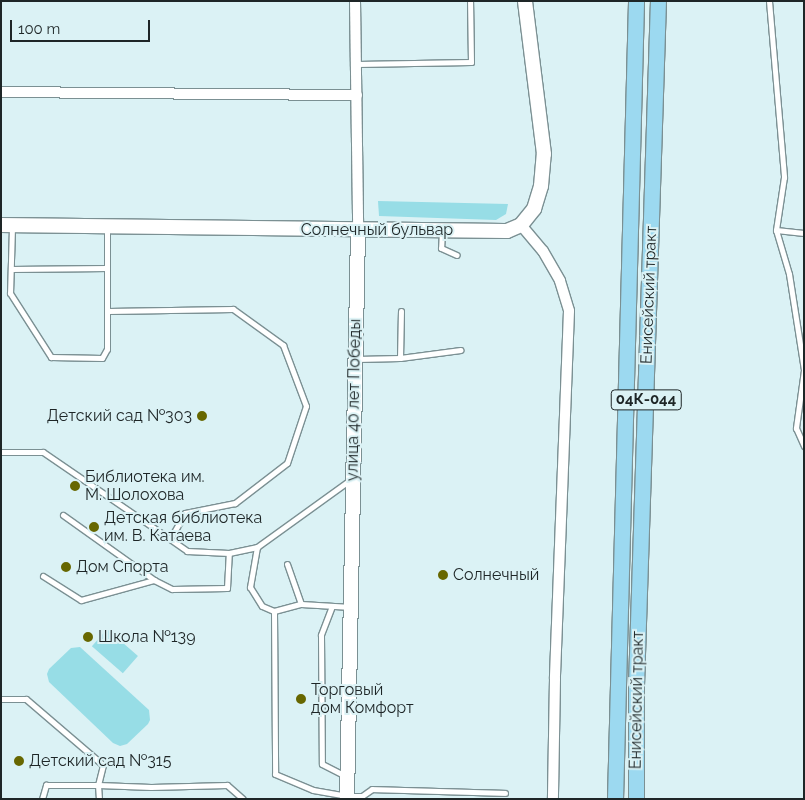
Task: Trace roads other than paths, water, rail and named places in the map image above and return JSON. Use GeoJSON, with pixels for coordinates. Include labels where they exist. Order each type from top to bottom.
{"type":"FeatureCollection","features":[{"type":"Feature","properties":{"kind":"main road"},"geometry":{"type":"LineString","coordinates":[[521,225],[534,209],[540,186],[544,154],[525,1]]}},
{"type":"Feature","properties":{"kind":"main road","name":"Енисейский тракт"},"geometry":{"type":"LineString","coordinates":[[615,799],[636,1]]}},
{"type":"Feature","properties":{"kind":"main road","name":"Енисейский тракт"},"geometry":{"type":"LineString","coordinates":[[636,799],[637,675],[658,1]]}},
{"type":"Feature","properties":{"kind":"main road","name":"Солнечный бульвар"},"geometry":{"type":"LineString","coordinates":[[7,225],[508,231],[521,225]]}},
{"type":"Feature","properties":{"kind":"main road","name":"улица 40 лет Победы"},"geometry":{"type":"LineString","coordinates":[[347,797],[358,230]]}},
{"type":"Feature","properties":{"kind":"street","name":"улица 40 лет Победы"},"geometry":{"type":"LineString","coordinates":[[355,1],[358,230]]}},
{"type":"Feature","properties":{"kind":"street"},"geometry":{"type":"LineString","coordinates":[[1,92],[357,95]]}},
{"type":"Feature","properties":{"kind":"street"},"geometry":{"type":"LineString","coordinates":[[521,225],[543,250],[560,281],[570,311],[555,679],[553,799]]}},
{"type":"Feature","properties":{"kind":"lane"},"geometry":{"type":"LineString","coordinates":[[357,64],[471,62],[470,1]]}},
{"type":"Feature","properties":{"kind":"lane"},"geometry":{"type":"LineString","coordinates":[[769,1],[784,176],[776,230],[789,274],[804,370],[796,428],[804,446]]}},
{"type":"Feature","properties":{"kind":"lane"},"geometry":{"type":"LineString","coordinates":[[7,225],[11,269],[10,293],[52,357],[102,358],[107,348],[107,227]]}},
{"type":"Feature","properties":{"kind":"lane"},"geometry":{"type":"LineString","coordinates":[[442,230],[441,248],[457,255]]}},
{"type":"Feature","properties":{"kind":"lane"},"geometry":{"type":"LineString","coordinates":[[776,230],[804,233]]}},
{"type":"Feature","properties":{"kind":"lane"},"geometry":{"type":"LineString","coordinates":[[11,269],[107,268]]}},
{"type":"Feature","properties":{"kind":"lane"},"geometry":{"type":"LineString","coordinates":[[108,310],[233,309],[284,345],[306,406],[287,463],[236,503],[185,513],[170,539]]}},
{"type":"Feature","properties":{"kind":"lane"},"geometry":{"type":"LineString","coordinates":[[400,358],[401,311]]}},
{"type":"Feature","properties":{"kind":"lane"},"geometry":{"type":"LineString","coordinates":[[354,359],[400,358],[460,350]]}},
{"type":"Feature","properties":{"kind":"lane"},"geometry":{"type":"LineString","coordinates":[[1,452],[43,452],[187,551],[229,553],[257,547],[353,478]]}},
{"type":"Feature","properties":{"kind":"lane"},"geometry":{"type":"LineString","coordinates":[[63,515],[154,580],[172,589],[227,588],[229,553]]}},
{"type":"Feature","properties":{"kind":"lane"},"geometry":{"type":"LineString","coordinates":[[257,547],[250,587],[262,606],[274,611],[301,604],[351,606]]}},
{"type":"Feature","properties":{"kind":"lane"},"geometry":{"type":"LineString","coordinates":[[287,564],[301,604]]}},
{"type":"Feature","properties":{"kind":"lane"},"geometry":{"type":"LineString","coordinates":[[43,576],[81,600],[154,580]]}},
{"type":"Feature","properties":{"kind":"lane"},"geometry":{"type":"LineString","coordinates":[[332,606],[321,635],[322,764],[347,776]]}},
{"type":"Feature","properties":{"kind":"lane"},"geometry":{"type":"LineString","coordinates":[[274,611],[275,774],[313,790],[347,797],[362,796],[372,789],[505,793]]}},
{"type":"Feature","properties":{"kind":"lane"},"geometry":{"type":"LineString","coordinates":[[1,699],[26,699],[103,765],[98,785],[99,799]]}},
{"type":"Feature","properties":{"kind":"lane"},"geometry":{"type":"LineString","coordinates":[[42,799],[46,785],[227,785],[243,799]]}},
{"type":"Feature","properties":{"kind":"place","name":"Детский сад №303"},"geometry":{"type":"Point","coordinates":[202,416]}},
{"type":"Feature","properties":{"kind":"place","name":"Библиотека им. М. Шолохова"},"geometry":{"type":"Point","coordinates":[75,486]}},
{"type":"Feature","properties":{"kind":"place","name":"Детская библиотека им. В. Катаева"},"geometry":{"type":"Point","coordinates":[94,527]}},
{"type":"Feature","properties":{"kind":"place","name":"Дом Спорта"},"geometry":{"type":"Point","coordinates":[66,567]}},
{"type":"Feature","properties":{"kind":"place","name":"Солнечный"},"geometry":{"type":"Point","coordinates":[443,575]}},
{"type":"Feature","properties":{"kind":"place","name":"Школа №139"},"geometry":{"type":"Point","coordinates":[88,637]}},
{"type":"Feature","properties":{"kind":"place","name":"Торговый дом Комфорт"},"geometry":{"type":"Point","coordinates":[301,699]}},
{"type":"Feature","properties":{"kind":"place","name":"Детский сад №315"},"geometry":{"type":"Point","coordinates":[19,761]}}]}
